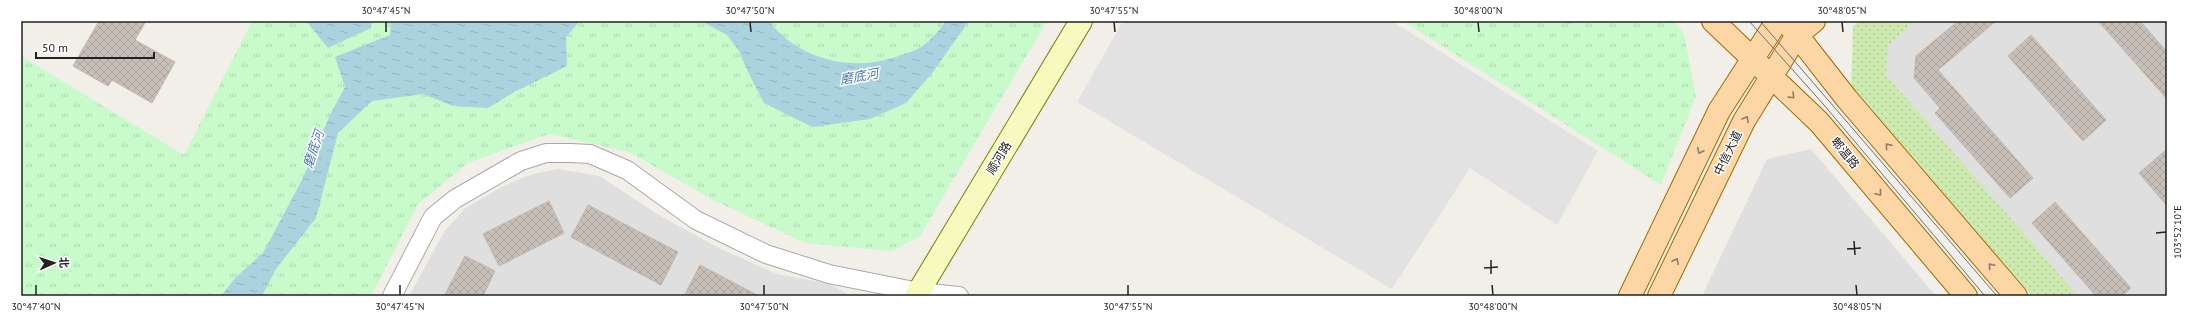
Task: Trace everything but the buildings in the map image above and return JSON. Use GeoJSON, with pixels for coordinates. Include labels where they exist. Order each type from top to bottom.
{"type":"FeatureCollection","features":[{"type":"Feature","properties":{"kind":"main road","name":"郫温路"},"geometry":{"type":"LineString","coordinates":[[1713,21],[1819,122],[1966,296]]}},
{"type":"Feature","properties":{"kind":"main road"},"geometry":{"type":"LineString","coordinates":[[1630,296],[1719,111],[1777,21]]}},
{"type":"Feature","properties":{"kind":"main road","name":"中信大道"},"geometry":{"type":"LineString","coordinates":[[1659,296],[1744,121],[1772,76],[1792,28],[1814,21]]}},
{"type":"Feature","properties":{"kind":"main road"},"geometry":{"type":"LineString","coordinates":[[1792,28],[1847,99],[2016,296]]}},
{"type":"Feature","properties":{"kind":"street","name":"顺河路"},"geometry":{"type":"LineString","coordinates":[[917,294],[1081,21]]}},
{"type":"Feature","properties":{"kind":"street"},"geometry":{"type":"LineString","coordinates":[[392,296],[433,217],[455,199],[521,161],[546,154],[571,153],[590,154],[627,170],[696,220],[766,254],[829,274],[917,294],[960,296]]}},
{"type":"Feature","properties":{"kind":"shaded area"},"geometry":{"type":"Polygon","coordinates":[[[1123,21],[1392,21],[1598,151],[1557,225],[1470,168],[1392,289],[1077,102],[1123,21]]]}},
{"type":"Feature","properties":{"kind":"shaded area"},"geometry":{"type":"Polygon","coordinates":[[[1909,21],[2167,21],[2167,296],[2073,296],[1880,71],[1885,43],[1909,21]]]}},
{"type":"Feature","properties":{"kind":"shaded area"},"geometry":{"type":"Polygon","coordinates":[[[1811,149],[1936,296],[1702,296],[1767,159],[1811,149]]]}},
{"type":"Feature","properties":{"kind":"shaded area"},"geometry":{"type":"Polygon","coordinates":[[[558,169],[599,176],[662,217],[723,250],[777,274],[830,284],[851,296],[409,296],[444,232],[464,209],[503,186],[533,174],[558,169]]]}},
{"type":"Feature","properties":{"kind":"green space"},"geometry":{"type":"Polygon","coordinates":[[[252,21],[1047,21],[920,236],[892,251],[805,243],[713,200],[629,152],[549,134],[468,163],[418,204],[371,296],[21,296],[21,56],[184,155],[252,21]]]}},
{"type":"Feature","properties":{"kind":"green space"},"geometry":{"type":"Polygon","coordinates":[[[1403,21],[1674,21],[1684,34],[1696,96],[1661,185],[1403,21]]]}},
{"type":"Feature","properties":{"kind":"green space"},"geometry":{"type":"Polygon","coordinates":[[[1860,21],[1915,21],[1888,45],[1886,75],[2078,296],[2032,296],[1851,87],[1853,26],[1860,21]]]}},
{"type":"Feature","properties":{"kind":"water"},"geometry":{"type":"Polygon","coordinates":[[[306,21],[372,21],[371,28],[328,48],[306,21]]]}},
{"type":"Feature","properties":{"kind":"water"},"geometry":{"type":"Polygon","coordinates":[[[391,21],[580,21],[566,37],[567,66],[514,92],[488,108],[453,106],[423,94],[372,101],[338,133],[316,218],[276,269],[262,296],[221,296],[236,277],[263,253],[303,178],[330,115],[345,87],[335,57],[390,35],[391,21]]]}},
{"type":"Feature","properties":{"kind":"water","name":"磨底河"},"geometry":{"type":"Polygon","coordinates":[[[701,21],[769,21],[781,35],[796,46],[812,54],[829,60],[847,63],[866,63],[884,60],[919,48],[938,32],[946,21],[969,21],[933,72],[906,103],[870,119],[812,127],[764,103],[739,51],[727,35],[701,21]]]}},
{"type":"Feature","properties":{"kind":"tram line"},"geometry":{"type":"LineString","coordinates":[[1749,21],[1824,105],[1985,296]]}},
{"type":"Feature","properties":{"kind":"tram line"},"geometry":{"type":"LineString","coordinates":[[1760,21],[1997,296]]}}]}
